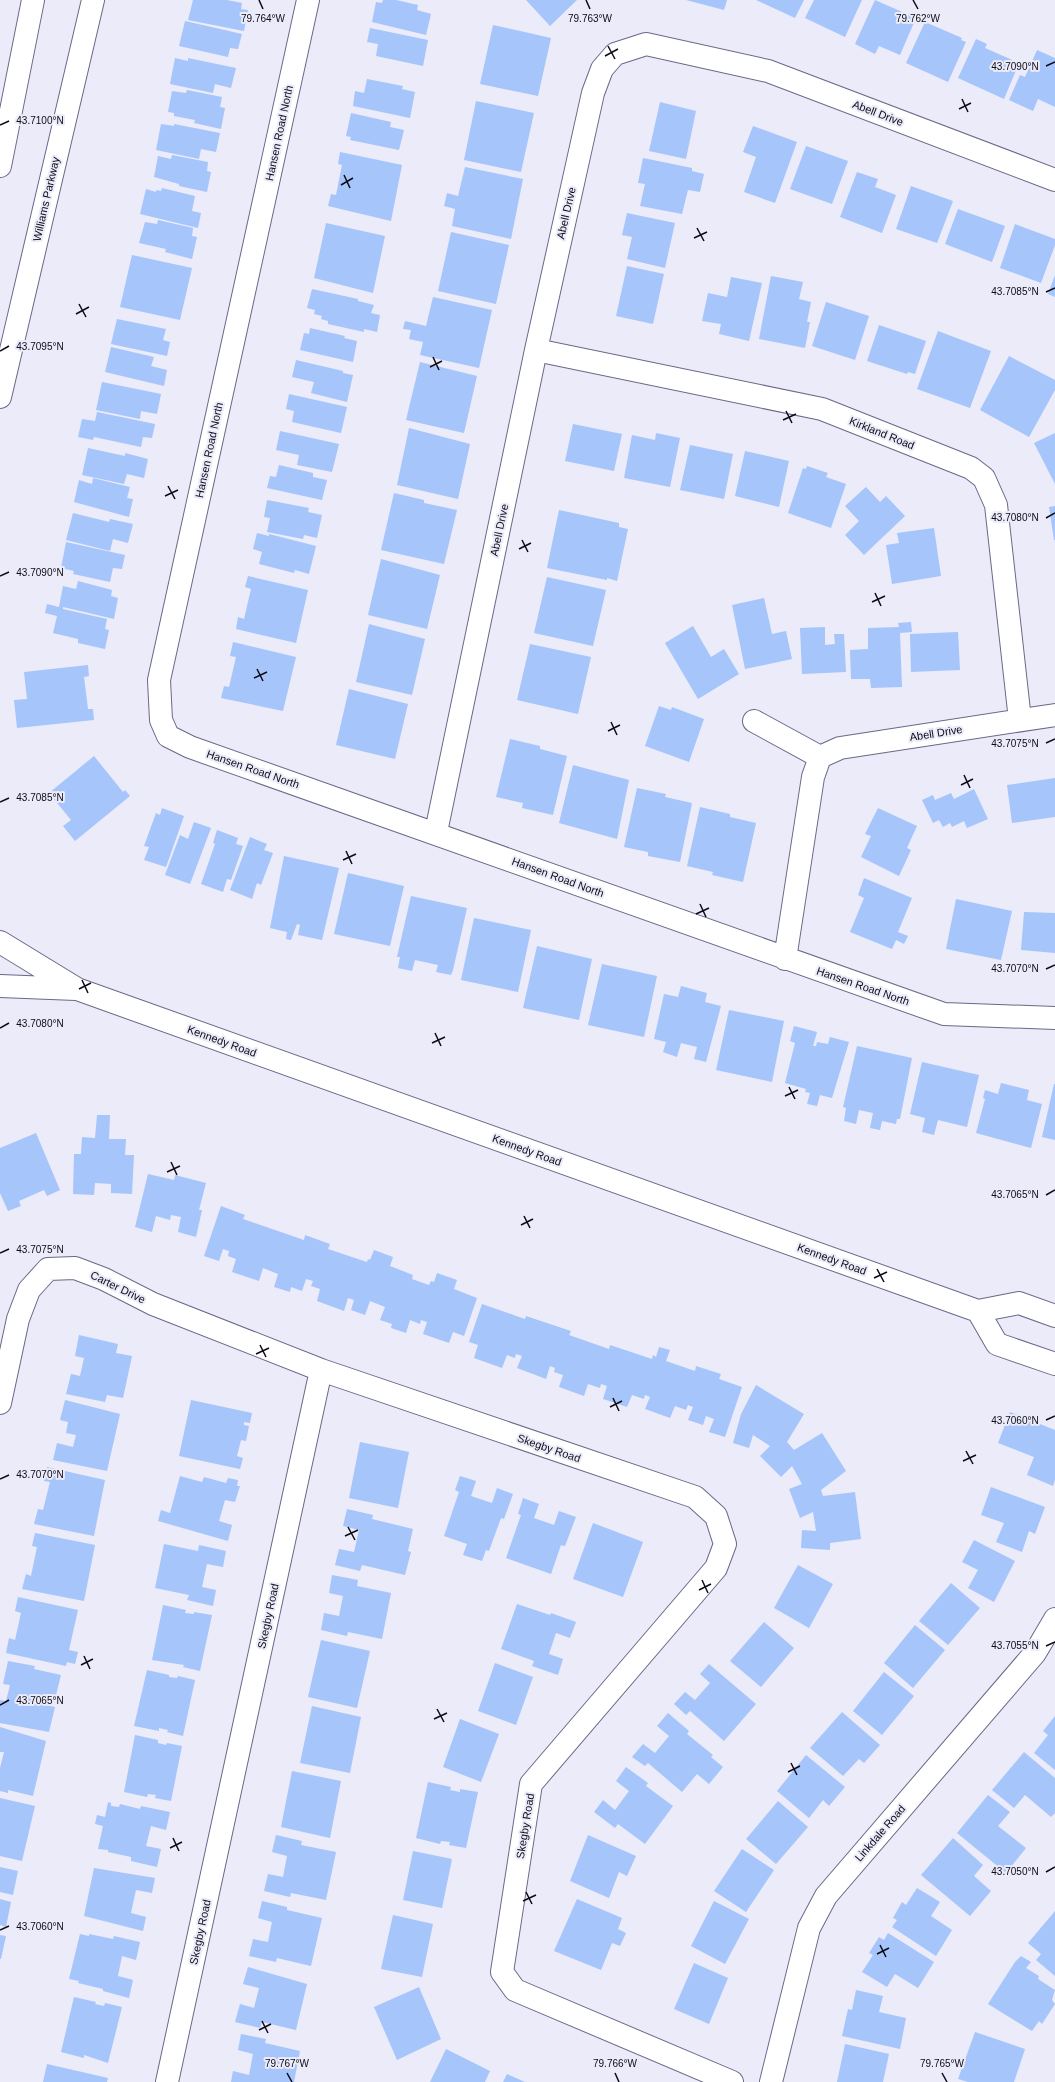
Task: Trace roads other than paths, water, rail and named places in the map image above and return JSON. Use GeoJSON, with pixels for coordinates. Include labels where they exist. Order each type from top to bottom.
{"type":"FeatureCollection","features":[{"type":"Feature","properties":{"kind":"street"},"geometry":{"type":"LineString","coordinates":[[0,166],[33,0]]}},
{"type":"Feature","properties":{"kind":"street","name":"Williams Parkway"},"geometry":{"type":"LineString","coordinates":[[0,397],[93,0]]}},
{"type":"Feature","properties":{"kind":"street","name":"Hansen Road North"},"geometry":{"type":"LineString","coordinates":[[308,0],[159,680],[161,720],[168,736],[190,747],[436,832],[785,959],[944,1014],[1055,1018]]}},
{"type":"Feature","properties":{"kind":"street","name":"Abell Drive"},"geometry":{"type":"LineString","coordinates":[[436,832],[536,350],[593,93],[602,69],[615,54],[628,48],[646,44],[768,71],[1055,180]]}},
{"type":"Feature","properties":{"kind":"street","name":"Kirkland Road"},"geometry":{"type":"LineString","coordinates":[[536,350],[822,409],[971,468],[984,478],[996,505],[1020,720]]}},
{"type":"Feature","properties":{"kind":"street","name":"Abell Drive"},"geometry":{"type":"LineString","coordinates":[[820,757],[840,748],[1055,715]]}},
{"type":"Feature","properties":{"kind":"street"},"geometry":{"type":"LineString","coordinates":[[754,721],[820,757],[813,777],[785,959]]}},
{"type":"Feature","properties":{"kind":"street"},"geometry":{"type":"LineString","coordinates":[[0,942],[77,989]]}},
{"type":"Feature","properties":{"kind":"street"},"geometry":{"type":"LineString","coordinates":[[0,986],[77,989]]}},
{"type":"Feature","properties":{"kind":"street","name":"Kennedy Road"},"geometry":{"type":"LineString","coordinates":[[77,989],[978,1311]]}},
{"type":"Feature","properties":{"kind":"street","name":"Carter Drive"},"geometry":{"type":"LineString","coordinates":[[0,1403],[18,1319],[29,1290],[48,1269],[75,1268],[97,1276],[153,1304],[321,1370]]}},
{"type":"Feature","properties":{"kind":"street"},"geometry":{"type":"LineString","coordinates":[[1055,1316],[1019,1303],[978,1311],[997,1344],[1055,1364]]}},
{"type":"Feature","properties":{"kind":"street","name":"Skegby Road"},"geometry":{"type":"LineString","coordinates":[[167,2082],[321,1370],[695,1498],[716,1516],[725,1544],[716,1568],[531,1784],[502,1972],[515,1990],[732,2082]]}},
{"type":"Feature","properties":{"kind":"street","name":"Linkdale Road"},"geometry":{"type":"LineString","coordinates":[[771,2082],[809,1928],[826,1896],[1035,1653],[1055,1619]]}}]}
